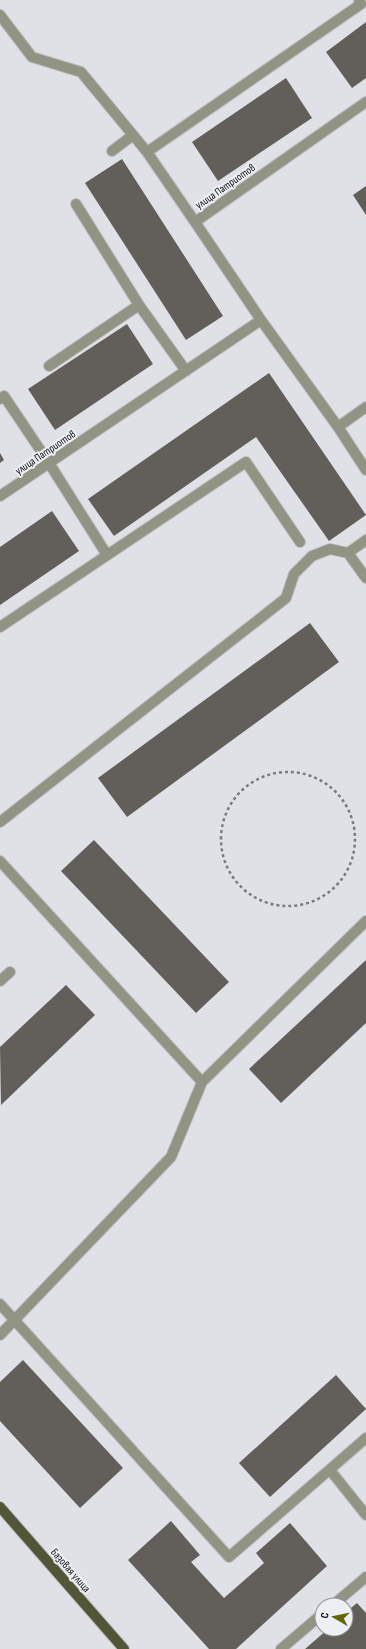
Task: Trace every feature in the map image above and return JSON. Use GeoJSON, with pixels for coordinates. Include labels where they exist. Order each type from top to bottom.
{"type":"FeatureCollection","features":[{"type":"Feature","properties":{"kind":"main road","name":"Базовая улица"},"geometry":{"type":"LineString","coordinates":[[0,1507],[124,1649]]}},
{"type":"Feature","properties":{"kind":"street"},"geometry":{"type":"LineString","coordinates":[[147,152],[362,4],[359,0]]}},
{"type":"Feature","properties":{"kind":"street"},"geometry":{"type":"LineString","coordinates":[[0,16],[32,57],[81,72],[147,152],[195,222]]}},
{"type":"Feature","properties":{"kind":"street","name":"улица Патриотов"},"geometry":{"type":"LineString","coordinates":[[366,102],[195,222],[261,320],[338,427],[366,470]]}},
{"type":"Feature","properties":{"kind":"street"},"geometry":{"type":"LineString","coordinates":[[112,152],[133,135]]}},
{"type":"Feature","properties":{"kind":"street"},"geometry":{"type":"LineString","coordinates":[[76,204],[139,305],[186,371]]}},
{"type":"Feature","properties":{"kind":"street"},"geometry":{"type":"LineString","coordinates":[[49,366],[139,305]]}},
{"type":"Feature","properties":{"kind":"street","name":"улица Патриотов"},"geometry":{"type":"LineString","coordinates":[[0,496],[261,320]]}},
{"type":"Feature","properties":{"kind":"street"},"geometry":{"type":"LineString","coordinates":[[0,398],[4,396],[49,463],[107,555]]}},
{"type":"Feature","properties":{"kind":"street"},"geometry":{"type":"LineString","coordinates":[[338,427],[366,407]]}},
{"type":"Feature","properties":{"kind":"street"},"geometry":{"type":"LineString","coordinates":[[0,628],[246,462],[300,542]]}},
{"type":"Feature","properties":{"kind":"street"},"geometry":{"type":"LineString","coordinates":[[0,822],[286,598],[294,574],[312,556],[330,549],[348,552],[366,540]]}},
{"type":"Feature","properties":{"kind":"street"},"geometry":{"type":"LineString","coordinates":[[348,552],[366,578]]}},
{"type":"Feature","properties":{"kind":"street"},"geometry":{"type":"LineString","coordinates":[[0,861],[202,1082]]}},
{"type":"Feature","properties":{"kind":"street"},"geometry":{"type":"LineString","coordinates":[[0,1334],[171,1157],[202,1082],[366,921]]}},
{"type":"Feature","properties":{"kind":"street"},"geometry":{"type":"LineString","coordinates":[[0,981],[10,972]]}},
{"type":"Feature","properties":{"kind":"street"},"geometry":{"type":"LineString","coordinates":[[0,1304],[229,1557],[366,1438]]}},
{"type":"Feature","properties":{"kind":"street"},"geometry":{"type":"LineString","coordinates":[[330,1470],[366,1515]]}},
{"type":"Feature","properties":{"kind":"street"},"geometry":{"type":"LineString","coordinates":[[342,1597],[366,1577]]}},
{"type":"Feature","properties":{"kind":"street"},"geometry":{"type":"LineString","coordinates":[[281,1649],[314,1621]]}},
{"type":"Feature","properties":{"kind":"path"},"geometry":{"type":"LineString","coordinates":[[292,771],[318,778],[339,794],[352,817],[356,843],[348,869],[333,890],[310,903],[283,907],[258,900],[237,884],[224,860],[220,834],[227,808],[243,788],[266,774],[292,771]]}},
{"type":"Feature","properties":{"kind":"building"},"geometry":{"type":"Polygon","coordinates":[[[366,22],[366,78],[352,88],[326,52],[366,22]]]}},
{"type":"Feature","properties":{"kind":"building"},"geometry":{"type":"Polygon","coordinates":[[[286,78],[312,118],[218,181],[192,142],[286,78]]]}},
{"type":"Feature","properties":{"kind":"building"},"geometry":{"type":"Polygon","coordinates":[[[122,159],[223,316],[186,340],[85,183],[122,159]]]}},
{"type":"Feature","properties":{"kind":"building"},"geometry":{"type":"Polygon","coordinates":[[[366,186],[366,215],[353,195],[366,186]]]}},
{"type":"Feature","properties":{"kind":"building"},"geometry":{"type":"Polygon","coordinates":[[[127,324],[153,364],[55,430],[28,389],[127,324]]]}},
{"type":"Feature","properties":{"kind":"building"},"geometry":{"type":"Polygon","coordinates":[[[269,373],[366,515],[329,541],[256,437],[114,536],[88,499],[269,373]]]}},
{"type":"Feature","properties":{"kind":"building"},"geometry":{"type":"Polygon","coordinates":[[[0,453],[4,460],[0,463],[0,453]]]}},
{"type":"Feature","properties":{"kind":"building"},"geometry":{"type":"Polygon","coordinates":[[[52,511],[79,551],[0,605],[0,547],[52,511]]]}},
{"type":"Feature","properties":{"kind":"building"},"geometry":{"type":"Polygon","coordinates":[[[310,623],[339,662],[127,817],[98,778],[310,623]]]}},
{"type":"Feature","properties":{"kind":"building"},"geometry":{"type":"Polygon","coordinates":[[[94,840],[229,982],[196,1013],[61,871],[94,840]]]}},
{"type":"Feature","properties":{"kind":"building"},"geometry":{"type":"Polygon","coordinates":[[[366,960],[366,1023],[281,1103],[249,1069],[366,960]]]}},
{"type":"Feature","properties":{"kind":"building"},"geometry":{"type":"Polygon","coordinates":[[[66,985],[95,1015],[1,1105],[0,1047],[66,985]]]}},
{"type":"Feature","properties":{"kind":"building"},"geometry":{"type":"Polygon","coordinates":[[[23,1360],[123,1468],[80,1508],[0,1421],[0,1382],[23,1360]]]}},
{"type":"Feature","properties":{"kind":"building"},"geometry":{"type":"Polygon","coordinates":[[[336,1375],[366,1409],[270,1497],[239,1463],[336,1375]]]}},
{"type":"Feature","properties":{"kind":"building"},"geometry":{"type":"Polygon","coordinates":[[[171,1521],[200,1555],[191,1562],[224,1598],[264,1563],[256,1553],[290,1523],[327,1566],[236,1649],[209,1649],[128,1560],[171,1521]]]}},
{"type":"Feature","properties":{"kind":"building"},"geometry":{"type":"Polygon","coordinates":[[[357,1603],[366,1613],[366,1649],[305,1649],[319,1637],[354,1637],[354,1605],[357,1603]]]}}]}
